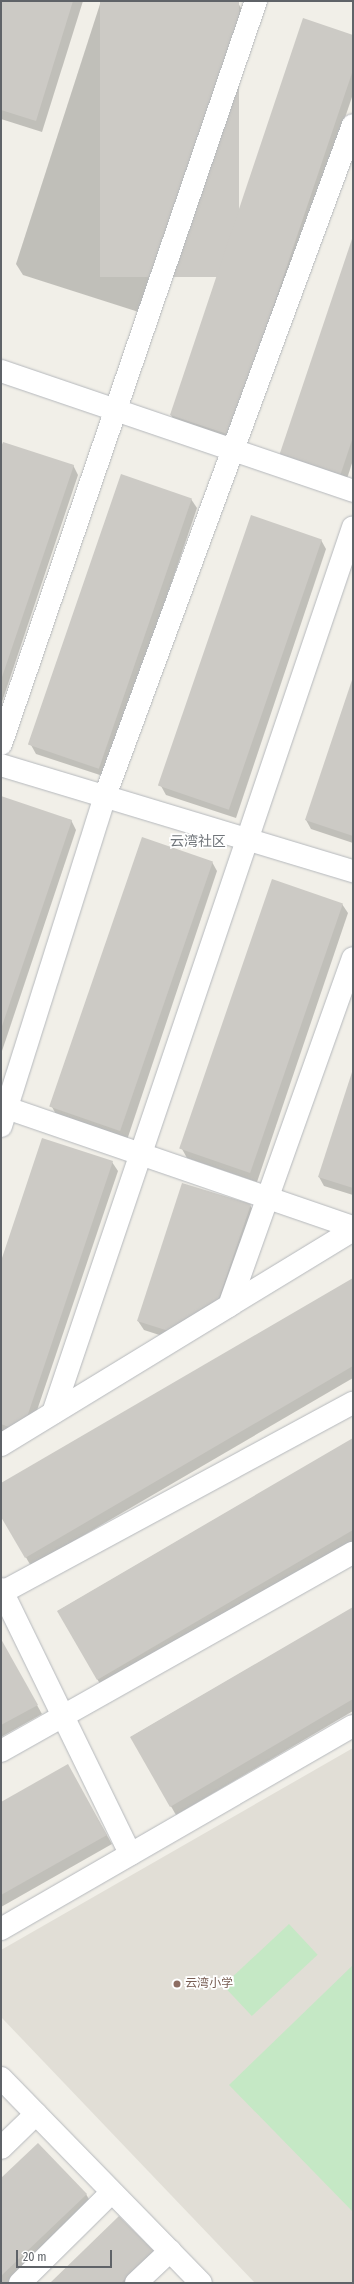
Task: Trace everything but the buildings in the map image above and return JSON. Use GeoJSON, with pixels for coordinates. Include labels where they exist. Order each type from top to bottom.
{"type":"FeatureCollection","features":[{"type":"Feature","properties":{"kind":"street"},"geometry":{"type":"LineString","coordinates":[[1,744],[256,1]]}},
{"type":"Feature","properties":{"kind":"street"},"geometry":{"type":"LineString","coordinates":[[353,125],[105,796],[3,1113],[141,1154],[353,1229]]}},
{"type":"Feature","properties":{"kind":"street"},"geometry":{"type":"LineString","coordinates":[[1,371],[353,491]]}},
{"type":"Feature","properties":{"kind":"street"},"geometry":{"type":"LineString","coordinates":[[53,1413],[353,527]]}},
{"type":"Feature","properties":{"kind":"street"},"geometry":{"type":"LineString","coordinates":[[1,765],[353,871]]}},
{"type":"Feature","properties":{"kind":"street"},"geometry":{"type":"LineString","coordinates":[[229,1306],[353,958]]}},
{"type":"Feature","properties":{"kind":"street"},"geometry":{"type":"LineString","coordinates":[[1,1445],[353,1229]]}},
{"type":"Feature","properties":{"kind":"street"},"geometry":{"type":"LineString","coordinates":[[130,1854],[2,1591],[353,1403]]}},
{"type":"Feature","properties":{"kind":"street"},"geometry":{"type":"LineString","coordinates":[[1,1750],[353,1553]]}},
{"type":"Feature","properties":{"kind":"street"},"geometry":{"type":"LineString","coordinates":[[1,1929],[353,1726]]}},
{"type":"Feature","properties":{"kind":"street"},"geometry":{"type":"LineString","coordinates":[[1,2078],[201,2283]]}},
{"type":"Feature","properties":{"kind":"street"},"geometry":{"type":"LineString","coordinates":[[1,2148],[36,2114]]}},
{"type":"Feature","properties":{"kind":"street"},"geometry":{"type":"LineString","coordinates":[[20,2283],[112,2192]]}},
{"type":"Feature","properties":{"kind":"street"},"geometry":{"type":"LineString","coordinates":[[136,2283],[170,2251]]}},
{"type":"Feature","properties":{"kind":"shaded area","name":"云湾小学"},"geometry":{"type":"Polygon","coordinates":[[[353,1748],[353,2283],[255,2283],[1,2017],[1,1950],[353,1748]]]}},
{"type":"Feature","properties":{"kind":"green space"},"geometry":{"type":"Polygon","coordinates":[[[289,1924],[318,1955],[252,2016],[223,1985],[289,1924]]]}},
{"type":"Feature","properties":{"kind":"green space"},"geometry":{"type":"Polygon","coordinates":[[[353,1965],[353,2212],[229,2085],[353,1965]]]}},
{"type":"Feature","properties":{"kind":"place","name":"云湾小学"},"geometry":{"type":"Point","coordinates":[177,1984]}},
{"type":"Feature","properties":{"kind":"district","name":"云湾社区"},"geometry":{"type":"Point","coordinates":[198,842]}}]}
